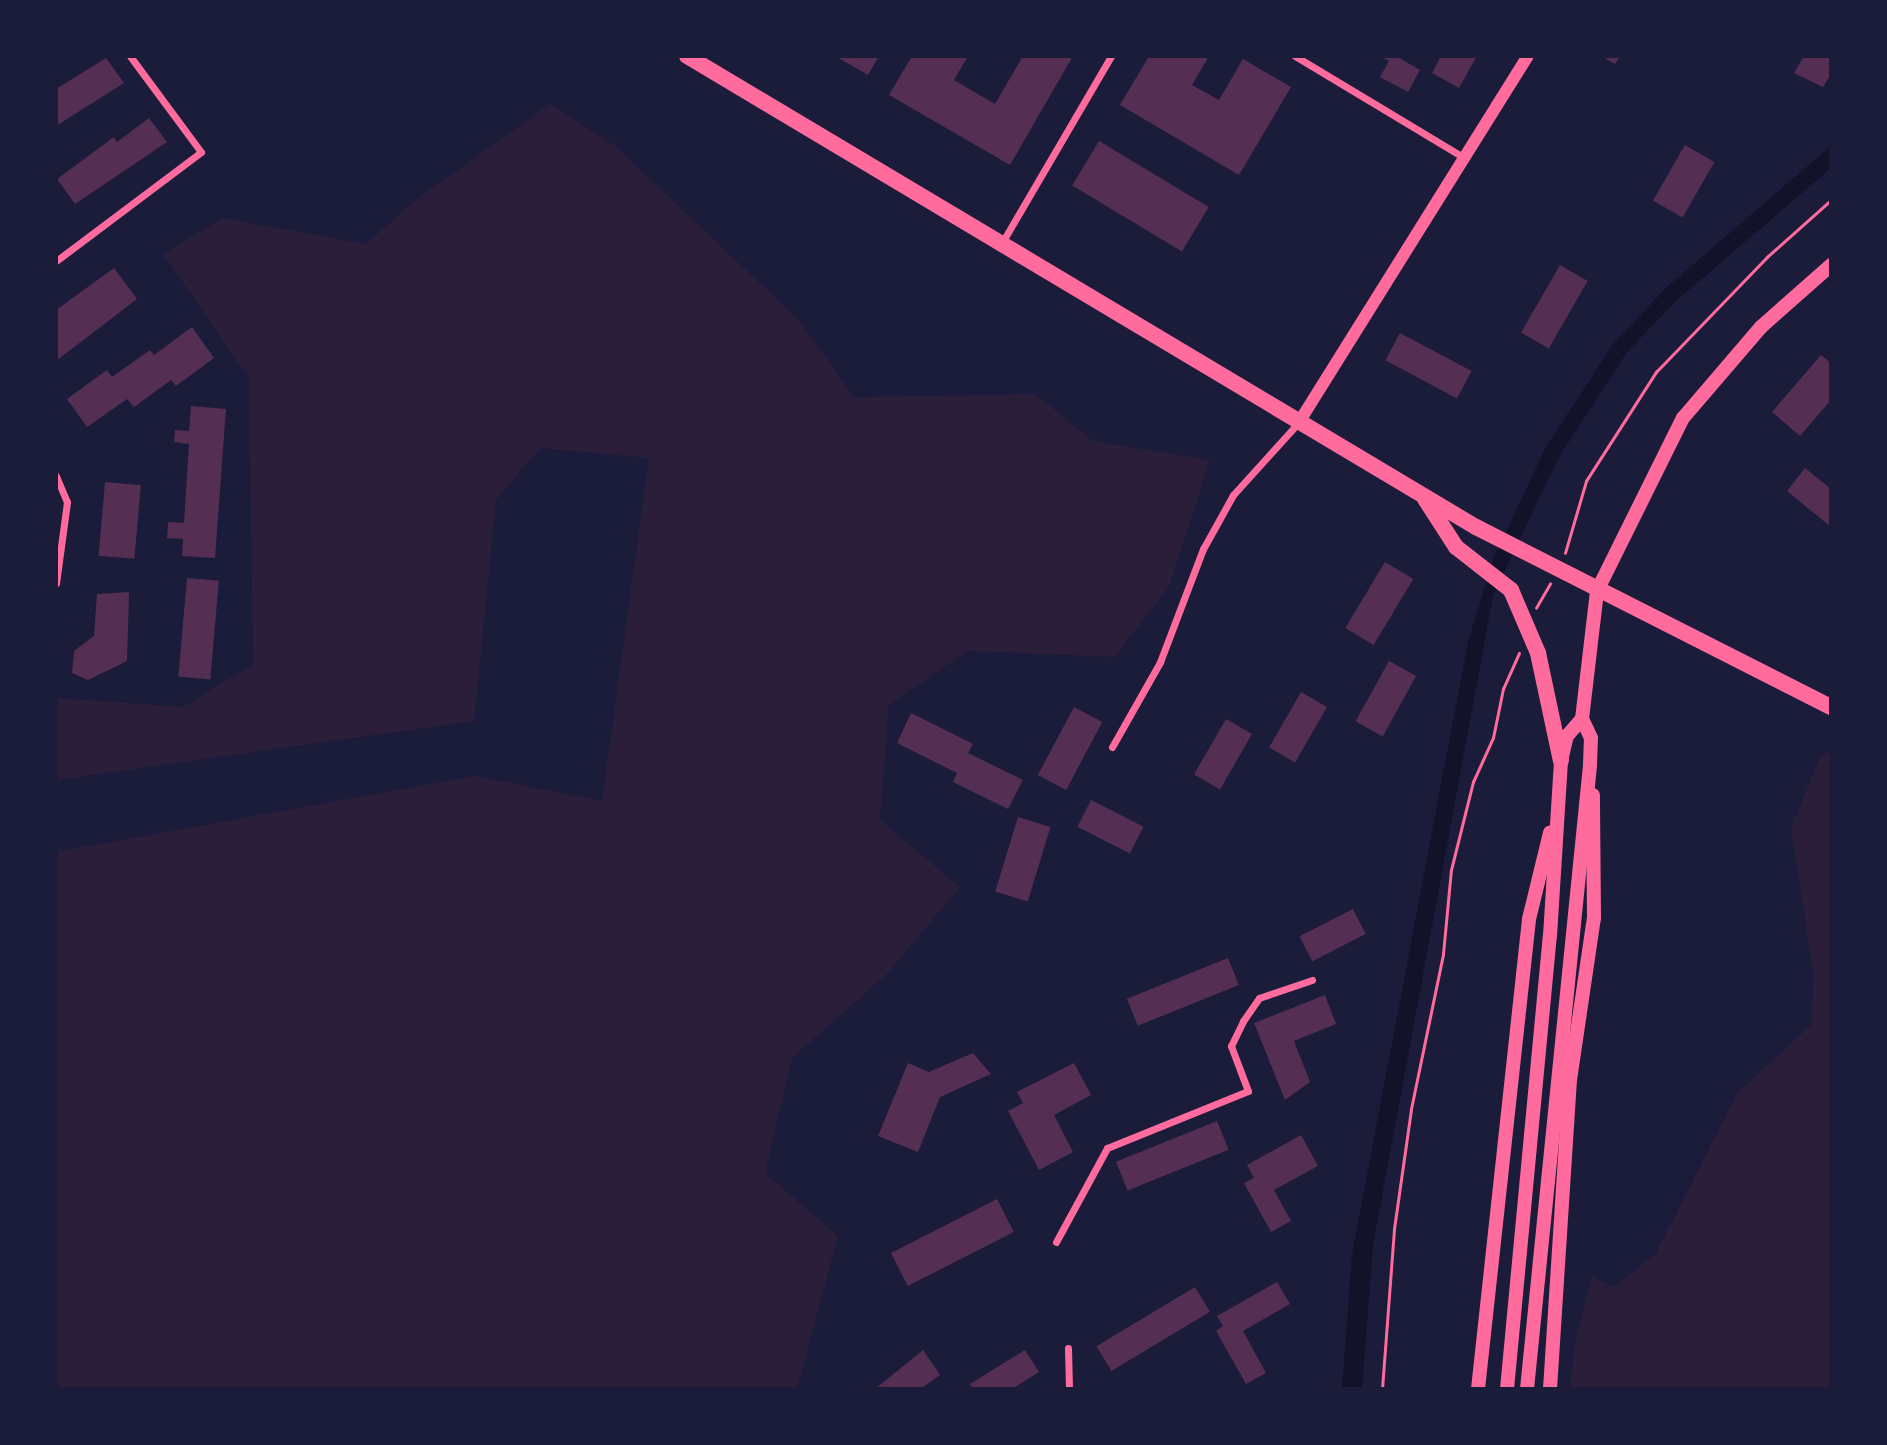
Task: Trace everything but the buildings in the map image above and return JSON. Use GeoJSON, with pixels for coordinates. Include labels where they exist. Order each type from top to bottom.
{"type":"FeatureCollection","features":[{"type":"Feature","properties":{"kind":"main road"},"geometry":{"type":"LineString","coordinates":[[687,56],[1003,241],[1476,527],[1559,572],[1831,707]]}},
{"type":"Feature","properties":{"kind":"main road"},"geometry":{"type":"LineString","coordinates":[[1527,1389],[1590,765],[1591,738],[1582,719],[1597,591],[1683,418],[1761,327],[1831,265]]}},
{"type":"Feature","properties":{"kind":"main road"},"geometry":{"type":"LineString","coordinates":[[1422,494],[1456,547],[1511,590],[1529,629],[1548,689],[1561,761]]}},
{"type":"Feature","properties":{"kind":"main road"},"geometry":{"type":"LineString","coordinates":[[1507,1389],[1561,761],[1567,736],[1582,719]]}},
{"type":"Feature","properties":{"kind":"main road"},"geometry":{"type":"LineString","coordinates":[[1548,1389],[1570,1080],[1594,918],[1596,831],[1590,765]]}},
{"type":"Feature","properties":{"kind":"main road"},"geometry":{"type":"LineString","coordinates":[[1478,1389],[1530,919],[1559,794]]}},
{"type":"Feature","properties":{"kind":"street"},"geometry":{"type":"LineString","coordinates":[[56,261],[201,152],[130,56]]}},
{"type":"Feature","properties":{"kind":"street"},"geometry":{"type":"LineString","coordinates":[[1003,241],[1111,56]]}},
{"type":"Feature","properties":{"kind":"street"},"geometry":{"type":"LineString","coordinates":[[1295,56],[1463,157]]}},
{"type":"Feature","properties":{"kind":"street"},"geometry":{"type":"LineString","coordinates":[[1111,747],[1160,662],[1203,549],[1233,495],[1301,419],[1528,56]]}},
{"type":"Feature","properties":{"kind":"street"},"geometry":{"type":"LineString","coordinates":[[56,476],[66,502],[56,583]]}},
{"type":"Feature","properties":{"kind":"street"},"geometry":{"type":"LineString","coordinates":[[1056,1242],[1107,1148],[1248,1091],[1231,1046],[1242,1021],[1259,998],[1312,980]]}},
{"type":"Feature","properties":{"kind":"street"},"geometry":{"type":"LineString","coordinates":[[1068,1348],[1069,1389]]}},
{"type":"Feature","properties":{"kind":"path"},"geometry":{"type":"LineString","coordinates":[[1382,1389],[1396,1216],[1443,954],[1451,870],[1473,782],[1493,738],[1503,688],[1529,629],[1538,599],[1559,572],[1586,481],[1656,372],[1767,257],[1831,200]]}},
{"type":"Feature","properties":{"kind":"shaded area"},"geometry":{"type":"Polygon","coordinates":[[[550,104],[614,145],[799,320],[854,397],[1035,394],[1093,441],[1210,460],[1169,587],[1114,657],[968,651],[889,704],[880,820],[960,887],[886,975],[792,1058],[765,1173],[838,1236],[797,1389],[56,1389],[56,852],[475,776],[602,801],[649,458],[540,448],[496,500],[474,721],[56,780],[56,698],[183,707],[253,664],[249,378],[163,254],[223,218],[366,244],[414,201],[550,104]]]}},
{"type":"Feature","properties":{"kind":"shaded area"},"geometry":{"type":"Polygon","coordinates":[[[1831,146],[1831,168],[1676,301],[1627,352],[1557,460],[1493,596],[1373,1245],[1362,1389],[1342,1389],[1352,1255],[1468,642],[1494,557],[1547,445],[1614,343],[1667,287],[1831,146]]]}},
{"type":"Feature","properties":{"kind":"shaded area"},"geometry":{"type":"Polygon","coordinates":[[[1831,753],[1831,1389],[1570,1389],[1575,1341],[1592,1277],[1614,1287],[1656,1253],[1737,1093],[1812,1024],[1813,971],[1791,828],[1821,754],[1831,753]]]}}]}
